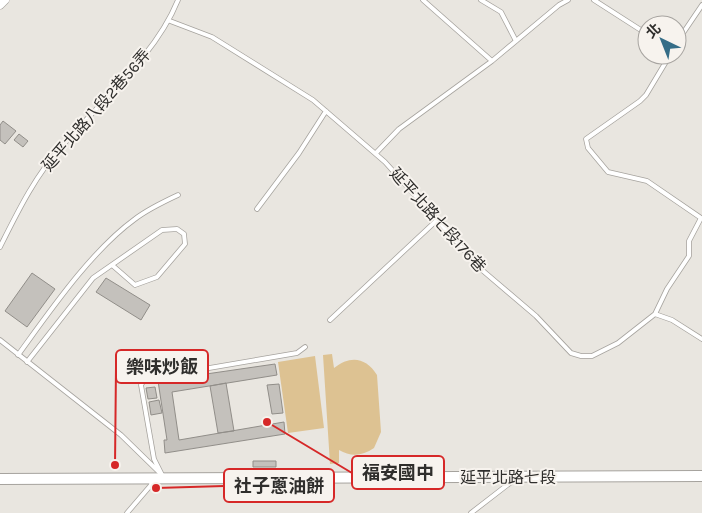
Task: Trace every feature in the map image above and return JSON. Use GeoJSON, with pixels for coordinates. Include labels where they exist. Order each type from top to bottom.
{"type":"FeatureCollection","features":[{"type":"Feature","properties":{"kind":"street"},"geometry":{"type":"LineString","coordinates":[[0,5],[5,0]]}},
{"type":"Feature","properties":{"kind":"street","name":"延平北路七段"},"geometry":{"type":"LineString","coordinates":[[0,479],[702,476]]}},
{"type":"Feature","properties":{"kind":"lane","name":"延平北路八段2巷56弄"},"geometry":{"type":"LineString","coordinates":[[0,247],[21,204],[43,168],[170,21],[178,0]]}},
{"type":"Feature","properties":{"kind":"lane"},"geometry":{"type":"LineString","coordinates":[[423,0],[492,61]]}},
{"type":"Feature","properties":{"kind":"lane"},"geometry":{"type":"LineString","coordinates":[[481,0],[501,12],[516,41]]}},
{"type":"Feature","properties":{"kind":"lane"},"geometry":{"type":"LineString","coordinates":[[556,0],[559,5]]}},
{"type":"Feature","properties":{"kind":"lane"},"geometry":{"type":"LineString","coordinates":[[376,153],[399,129],[492,61],[559,5],[568,0]]}},
{"type":"Feature","properties":{"kind":"lane"},"geometry":{"type":"LineString","coordinates":[[594,0],[637,28]]}},
{"type":"Feature","properties":{"kind":"lane"},"geometry":{"type":"LineString","coordinates":[[687,27],[702,4]]}},
{"type":"Feature","properties":{"kind":"lane","name":"延平北路七段176巷"},"geometry":{"type":"LineString","coordinates":[[170,21],[212,37],[240,56],[296,87],[326,111],[376,153],[482,270],[536,316],[571,353],[581,356],[592,356],[618,342],[655,314]]}},
{"type":"Feature","properties":{"kind":"lane"},"geometry":{"type":"LineString","coordinates":[[664,65],[646,95],[640,101],[586,139],[588,148],[608,172],[647,181],[701,218],[689,241],[689,256],[667,289],[655,314],[672,320],[702,339]]}},
{"type":"Feature","properties":{"kind":"lane"},"geometry":{"type":"LineString","coordinates":[[257,209],[299,153],[326,111]]}},
{"type":"Feature","properties":{"kind":"lane"},"geometry":{"type":"LineString","coordinates":[[18,355],[76,278],[116,236],[134,220],[178,195]]}},
{"type":"Feature","properties":{"kind":"lane"},"geometry":{"type":"LineString","coordinates":[[330,320],[436,221]]}},
{"type":"Feature","properties":{"kind":"lane"},"geometry":{"type":"LineString","coordinates":[[26,362],[93,278],[162,230],[177,229],[184,234],[186,244],[157,277],[134,285],[112,265]]}},
{"type":"Feature","properties":{"kind":"lane"},"geometry":{"type":"LineString","coordinates":[[0,340],[121,435],[158,477]]}},
{"type":"Feature","properties":{"kind":"lane"},"geometry":{"type":"LineString","coordinates":[[158,477],[141,385],[145,379],[297,353],[305,347]]}},
{"type":"Feature","properties":{"kind":"lane"},"geometry":{"type":"LineString","coordinates":[[127,513],[158,477]]}},
{"type":"Feature","properties":{"kind":"lane"},"geometry":{"type":"LineString","coordinates":[[471,513],[516,478]]}},
{"type":"Feature","properties":{"kind":"shaded area"},"geometry":{"type":"Polygon","coordinates":[[[332,354],[334,368],[346,361],[357,360],[368,364],[377,375],[381,432],[374,448],[356,455],[339,450],[339,463],[330,464],[323,355],[332,354]]]}},
{"type":"Feature","properties":{"kind":"shaded area"},"geometry":{"type":"Polygon","coordinates":[[[315,356],[324,428],[288,433],[278,362],[315,356]]]}},
{"type":"Feature","properties":{"kind":"building"},"geometry":{"type":"Polygon","coordinates":[[[3,121],[16,131],[5,144],[0,140],[0,125],[3,121]]]}},
{"type":"Feature","properties":{"kind":"building"},"geometry":{"type":"Polygon","coordinates":[[[19,134],[28,141],[23,147],[14,140],[19,134]]]}},
{"type":"Feature","properties":{"kind":"building"},"geometry":{"type":"Polygon","coordinates":[[[32,273],[55,289],[27,327],[5,311],[32,273]]]}},
{"type":"Feature","properties":{"kind":"building"},"geometry":{"type":"Polygon","coordinates":[[[106,278],[150,305],[141,320],[96,292],[106,278]]]}},
{"type":"Feature","properties":{"kind":"building"},"geometry":{"type":"Polygon","coordinates":[[[275,364],[277,375],[172,392],[179,440],[284,422],[285,434],[165,453],[164,440],[167,440],[158,381],[275,364]]]}},
{"type":"Feature","properties":{"kind":"building"},"geometry":{"type":"Polygon","coordinates":[[[226,383],[234,431],[218,433],[210,386],[226,383]]]}},
{"type":"Feature","properties":{"kind":"building"},"geometry":{"type":"Polygon","coordinates":[[[279,384],[283,413],[272,414],[267,385],[279,384]]]}},
{"type":"Feature","properties":{"kind":"building"},"geometry":{"type":"Polygon","coordinates":[[[155,387],[157,398],[148,399],[146,388],[155,387]]]}},
{"type":"Feature","properties":{"kind":"building"},"geometry":{"type":"Polygon","coordinates":[[[159,400],[162,413],[151,415],[149,402],[159,400]]]}},
{"type":"Feature","properties":{"kind":"building"},"geometry":{"type":"Polygon","coordinates":[[[253,461],[276,461],[276,467],[253,467],[253,461]]]}},
{"type":"Feature","properties":{"kind":"place","name":"福安國中"},"geometry":{"type":"Point","coordinates":[267,422]}},
{"type":"Feature","properties":{"kind":"place","name":"樂味炒飯"},"geometry":{"type":"Point","coordinates":[115,465]}},
{"type":"Feature","properties":{"kind":"place","name":"社子蔥油餅"},"geometry":{"type":"Point","coordinates":[156,488]}}]}
